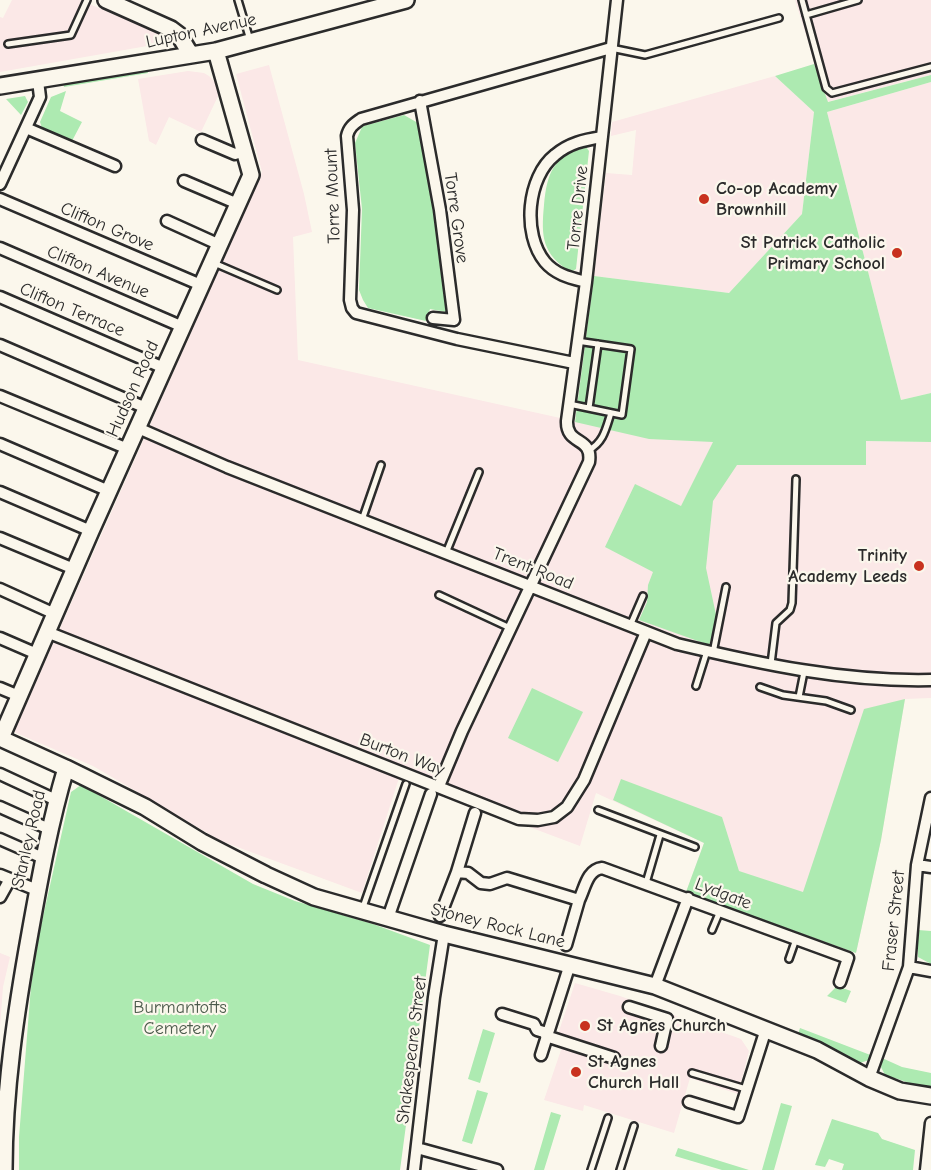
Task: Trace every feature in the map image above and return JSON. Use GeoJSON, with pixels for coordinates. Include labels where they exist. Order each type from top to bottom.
{"type":"FeatureCollection","features":[{"type":"Feature","properties":{"kind":"street"},"geometry":{"type":"LineString","coordinates":[[106,0],[171,29],[180,35],[191,55]]}},
{"type":"Feature","properties":{"kind":"street","name":"Lupton Avenue"},"geometry":{"type":"LineString","coordinates":[[0,86],[216,51],[406,0]]}},
{"type":"Feature","properties":{"kind":"street","name":"Torre Drive"},"geometry":{"type":"LineString","coordinates":[[589,450],[584,443],[571,437],[567,421],[586,282],[617,0]]}},
{"type":"Feature","properties":{"kind":"street","name":"Torre Mount"},"geometry":{"type":"LineString","coordinates":[[574,363],[542,358],[362,316],[352,308],[350,300],[353,210],[347,147],[349,129],[362,119],[420,101],[611,48]]}},
{"type":"Feature","properties":{"kind":"street","name":"Hudson Road"},"geometry":{"type":"LineString","coordinates":[[0,738],[251,175],[216,51]]}},
{"type":"Feature","properties":{"kind":"street"},"geometry":{"type":"LineString","coordinates":[[0,184],[40,97],[38,81]]}},
{"type":"Feature","properties":{"kind":"street","name":"Torre Grove"},"geometry":{"type":"LineString","coordinates":[[420,101],[440,210],[454,320],[433,318]]}},
{"type":"Feature","properties":{"kind":"street"},"geometry":{"type":"LineString","coordinates":[[26,128],[116,166]]}},
{"type":"Feature","properties":{"kind":"street","name":"Torre Drive"},"geometry":{"type":"LineString","coordinates":[[586,282],[556,272],[546,263],[538,252],[531,211],[536,184],[545,164],[565,147],[576,142],[602,138]]}},
{"type":"Feature","properties":{"kind":"street"},"geometry":{"type":"LineString","coordinates":[[202,140],[235,154],[244,152]]}},
{"type":"Feature","properties":{"kind":"street"},"geometry":{"type":"LineString","coordinates":[[184,181],[238,204]]}},
{"type":"Feature","properties":{"kind":"street","name":"Clifton Grove"},"geometry":{"type":"LineString","coordinates":[[0,199],[201,285]]}},
{"type":"Feature","properties":{"kind":"street"},"geometry":{"type":"LineString","coordinates":[[167,221],[220,245]]}},
{"type":"Feature","properties":{"kind":"street","name":"Clifton Avenue"},"geometry":{"type":"LineString","coordinates":[[0,248],[183,327]]}},
{"type":"Feature","properties":{"kind":"street","name":"Clifton Terrace"},"geometry":{"type":"LineString","coordinates":[[0,297],[164,368]]}},
{"type":"Feature","properties":{"kind":"street"},"geometry":{"type":"LineString","coordinates":[[0,345],[146,408]]}},
{"type":"Feature","properties":{"kind":"street"},"geometry":{"type":"LineString","coordinates":[[0,396],[128,449]]}},
{"type":"Feature","properties":{"kind":"street","name":"Trent Road"},"geometry":{"type":"LineString","coordinates":[[138,428],[227,467],[677,644],[804,672],[893,681],[931,680]]}},
{"type":"Feature","properties":{"kind":"street"},"geometry":{"type":"LineString","coordinates":[[0,444],[109,491]]}},
{"type":"Feature","properties":{"kind":"street"},"geometry":{"type":"LineString","coordinates":[[388,918],[435,790],[589,462],[589,450]]}},
{"type":"Feature","properties":{"kind":"street"},"geometry":{"type":"LineString","coordinates":[[0,492],[91,531]]}},
{"type":"Feature","properties":{"kind":"street"},"geometry":{"type":"LineString","coordinates":[[0,538],[74,569]]}},
{"type":"Feature","properties":{"kind":"street"},"geometry":{"type":"LineString","coordinates":[[0,590],[55,614]]}},
{"type":"Feature","properties":{"kind":"street","name":"Burton Way"},"geometry":{"type":"LineString","coordinates":[[47,632],[395,770],[435,790],[528,821],[546,820],[560,813],[571,801],[584,780],[646,632]]}},
{"type":"Feature","properties":{"kind":"street"},"geometry":{"type":"LineString","coordinates":[[0,638],[37,654]]}},
{"type":"Feature","properties":{"kind":"street"},"geometry":{"type":"LineString","coordinates":[[0,688],[19,696]]}},
{"type":"Feature","properties":{"kind":"street","name":"Stoney Rock Lane"},"geometry":{"type":"LineString","coordinates":[[0,738],[145,807],[202,842],[314,897],[444,933],[655,986],[818,1050],[869,1078],[900,1090],[931,1096]]}},
{"type":"Feature","properties":{"kind":"street","name":"Stanley Road"},"geometry":{"type":"LineString","coordinates":[[4,1170],[4,1137],[17,1001],[49,829],[66,768]]}},
{"type":"Feature","properties":{"kind":"street"},"geometry":{"type":"LineString","coordinates":[[0,774],[56,800]]}},
{"type":"Feature","properties":{"kind":"street","name":"Fraser Street"},"geometry":{"type":"LineString","coordinates":[[869,1078],[909,967],[917,865],[931,798]]}},
{"type":"Feature","properties":{"kind":"street"},"geometry":{"type":"LineString","coordinates":[[0,807],[49,829]]}},
{"type":"Feature","properties":{"kind":"street"},"geometry":{"type":"LineString","coordinates":[[440,916],[457,872],[475,813]]}},
{"type":"Feature","properties":{"kind":"street"},"geometry":{"type":"LineString","coordinates":[[0,839],[43,858]]}},
{"type":"Feature","properties":{"kind":"street"},"geometry":{"type":"LineString","coordinates":[[917,865],[931,867]]}},
{"type":"Feature","properties":{"kind":"street","name":"Lydgate"},"geometry":{"type":"LineString","coordinates":[[566,945],[579,900],[591,872],[596,868],[602,868],[848,958],[840,982]]}},
{"type":"Feature","properties":{"kind":"street"},"geometry":{"type":"LineString","coordinates":[[457,872],[468,873],[481,883],[490,884],[507,878],[579,900]]}},
{"type":"Feature","properties":{"kind":"street"},"geometry":{"type":"LineString","coordinates":[[0,897],[5,877],[37,890]]}},
{"type":"Feature","properties":{"kind":"street"},"geometry":{"type":"LineString","coordinates":[[655,986],[688,898]]}},
{"type":"Feature","properties":{"kind":"street","name":"Shakespeare Street"},"geometry":{"type":"LineString","coordinates":[[414,1170],[434,997],[444,933]]}},
{"type":"Feature","properties":{"kind":"street"},"geometry":{"type":"LineString","coordinates":[[541,1055],[570,964]]}},
{"type":"Feature","properties":{"kind":"street"},"geometry":{"type":"LineString","coordinates":[[909,967],[931,971]]}},
{"type":"Feature","properties":{"kind":"street"},"geometry":{"type":"LineString","coordinates":[[629,1008],[667,1019],[661,1046]]}},
{"type":"Feature","properties":{"kind":"street"},"geometry":{"type":"LineString","coordinates":[[502,1014],[534,1024],[537,1030],[547,1035],[614,1058]]}},
{"type":"Feature","properties":{"kind":"street"},"geometry":{"type":"LineString","coordinates":[[689,1102],[738,1117],[766,1029]]}},
{"type":"Feature","properties":{"kind":"street"},"geometry":{"type":"LineString","coordinates":[[926,1170],[931,1122]]}},
{"type":"Feature","properties":{"kind":"street"},"geometry":{"type":"LineString","coordinates":[[417,1148],[497,1170]]}},
{"type":"Feature","properties":{"kind":"lane"},"geometry":{"type":"LineString","coordinates":[[8,44],[71,35],[87,0]]}},
{"type":"Feature","properties":{"kind":"lane"},"geometry":{"type":"LineString","coordinates":[[238,0],[250,42]]}},
{"type":"Feature","properties":{"kind":"lane"},"geometry":{"type":"LineString","coordinates":[[802,0],[825,88],[832,93],[931,67]]}},
{"type":"Feature","properties":{"kind":"lane"},"geometry":{"type":"LineString","coordinates":[[806,15],[858,0]]}},
{"type":"Feature","properties":{"kind":"lane"},"geometry":{"type":"LineString","coordinates":[[611,48],[645,55],[779,18]]}},
{"type":"Feature","properties":{"kind":"lane"},"geometry":{"type":"LineString","coordinates":[[212,263],[277,290]]}},
{"type":"Feature","properties":{"kind":"lane"},"geometry":{"type":"LineString","coordinates":[[569,404],[622,415],[631,349],[578,341]]}},
{"type":"Feature","properties":{"kind":"lane"},"geometry":{"type":"LineString","coordinates":[[589,408],[598,344]]}},
{"type":"Feature","properties":{"kind":"lane"},"geometry":{"type":"LineString","coordinates":[[589,450],[596,447],[603,437],[611,413]]}},
{"type":"Feature","properties":{"kind":"lane"},"geometry":{"type":"LineString","coordinates":[[362,520],[381,465]]}},
{"type":"Feature","properties":{"kind":"lane"},"geometry":{"type":"LineString","coordinates":[[446,553],[479,472]]}},
{"type":"Feature","properties":{"kind":"lane"},"geometry":{"type":"LineString","coordinates":[[771,666],[776,623],[790,610],[792,603],[796,479]]}},
{"type":"Feature","properties":{"kind":"lane"},"geometry":{"type":"LineString","coordinates":[[696,686],[710,652],[726,587]]}},
{"type":"Feature","properties":{"kind":"lane"},"geometry":{"type":"LineString","coordinates":[[439,595],[510,628]]}},
{"type":"Feature","properties":{"kind":"lane"},"geometry":{"type":"LineString","coordinates":[[630,626],[644,596]]}},
{"type":"Feature","properties":{"kind":"lane"},"geometry":{"type":"LineString","coordinates":[[799,697],[804,672]]}},
{"type":"Feature","properties":{"kind":"lane"},"geometry":{"type":"LineString","coordinates":[[760,687],[783,695],[826,701],[851,710]]}},
{"type":"Feature","properties":{"kind":"lane"},"geometry":{"type":"LineString","coordinates":[[361,911],[406,784]]}},
{"type":"Feature","properties":{"kind":"lane"},"geometry":{"type":"LineString","coordinates":[[597,810],[695,847]]}},
{"type":"Feature","properties":{"kind":"lane"},"geometry":{"type":"LineString","coordinates":[[646,883],[660,835]]}},
{"type":"Feature","properties":{"kind":"lane"},"geometry":{"type":"LineString","coordinates":[[712,930],[720,911]]}},
{"type":"Feature","properties":{"kind":"lane"},"geometry":{"type":"LineString","coordinates":[[789,959],[796,939]]}},
{"type":"Feature","properties":{"kind":"lane"},"geometry":{"type":"LineString","coordinates":[[692,1073],[746,1089]]}},
{"type":"Feature","properties":{"kind":"lane"},"geometry":{"type":"LineString","coordinates":[[591,1170],[608,1118]]}},
{"type":"Feature","properties":{"kind":"lane"},"geometry":{"type":"LineString","coordinates":[[620,1170],[634,1126]]}},
{"type":"Feature","properties":{"kind":"shaded area"},"geometry":{"type":"Polygon","coordinates":[[[12,0],[80,0],[157,33],[163,38],[164,43],[0,72],[0,17],[3,18],[12,0]]]}},
{"type":"Feature","properties":{"kind":"shaded area"},"geometry":{"type":"Polygon","coordinates":[[[795,0],[931,0],[931,75],[827,102],[795,0]]]}},
{"type":"Feature","properties":{"kind":"shaded area"},"geometry":{"type":"Polygon","coordinates":[[[269,65],[312,232],[293,237],[298,360],[610,429],[931,442],[931,698],[905,699],[881,840],[856,953],[686,892],[704,843],[596,793],[580,846],[399,778],[362,893],[221,841],[93,766],[14,732],[262,172],[236,74],[269,65]]]}},
{"type":"Feature","properties":{"kind":"shaded area"},"geometry":{"type":"Polygon","coordinates":[[[188,71],[209,76],[218,85],[220,92],[201,132],[169,117],[156,145],[149,141],[138,79],[188,71]]]}},
{"type":"Feature","properties":{"kind":"shaded area","name":"Co-op Academy Brownhill"},"geometry":{"type":"Polygon","coordinates":[[[775,76],[814,112],[802,214],[729,293],[594,276],[606,173],[632,175],[636,130],[611,136],[612,122],[775,76]]]}},
{"type":"Feature","properties":{"kind":"shaded area","name":"St Patrick Catholic Primary School"},"geometry":{"type":"Polygon","coordinates":[[[931,82],[931,393],[901,400],[827,112],[931,82]]]}},
{"type":"Feature","properties":{"kind":"shaded area"},"geometry":{"type":"Polygon","coordinates":[[[0,953],[10,957],[3,987],[0,1027],[0,953]]]}},
{"type":"Feature","properties":{"kind":"shaded area"},"geometry":{"type":"Polygon","coordinates":[[[575,983],[620,996],[741,1039],[749,1051],[738,1094],[690,1078],[674,1133],[584,1105],[583,1111],[544,1100],[565,1036],[558,1034],[575,983]]]}},
{"type":"Feature","properties":{"kind":"green space"},"geometry":{"type":"Polygon","coordinates":[[[814,64],[828,102],[931,75],[931,82],[827,112],[901,400],[931,393],[931,442],[866,441],[866,465],[737,465],[713,501],[706,568],[718,624],[709,645],[639,620],[647,602],[648,585],[653,572],[605,547],[635,484],[681,506],[713,442],[649,439],[575,422],[594,276],[729,293],[802,214],[814,112],[775,76],[814,64]]]}},
{"type":"Feature","properties":{"kind":"green space"},"geometry":{"type":"Polygon","coordinates":[[[147,69],[148,73],[64,87],[63,83],[147,69]]]}},
{"type":"Feature","properties":{"kind":"green space"},"geometry":{"type":"Polygon","coordinates":[[[66,91],[60,111],[82,122],[72,141],[42,128],[40,122],[51,97],[66,91]]]}},
{"type":"Feature","properties":{"kind":"green space"},"geometry":{"type":"Polygon","coordinates":[[[25,96],[28,102],[21,115],[6,99],[25,96]]]}},
{"type":"Feature","properties":{"kind":"green space"},"geometry":{"type":"Polygon","coordinates":[[[404,115],[418,123],[433,211],[446,312],[430,309],[426,321],[368,308],[359,290],[362,209],[355,143],[362,127],[404,115]]]}},
{"type":"Feature","properties":{"kind":"green space"},"geometry":{"type":"Polygon","coordinates":[[[586,147],[589,151],[576,269],[571,272],[554,258],[546,244],[543,226],[545,194],[550,175],[559,161],[566,155],[586,147]]]}},
{"type":"Feature","properties":{"kind":"green space"},"geometry":{"type":"Polygon","coordinates":[[[532,688],[583,712],[558,762],[508,738],[532,688]]]}},
{"type":"Feature","properties":{"kind":"green space"},"geometry":{"type":"Polygon","coordinates":[[[905,699],[881,840],[856,953],[686,892],[704,843],[613,800],[621,779],[722,817],[739,871],[803,892],[864,709],[905,699]]]}},
{"type":"Feature","properties":{"kind":"green space","name":"Burmantofts Cemetery"},"geometry":{"type":"Polygon","coordinates":[[[81,785],[253,884],[295,901],[373,924],[430,945],[400,1170],[19,1170],[19,1137],[31,986],[40,930],[71,792],[81,785]]]}},
{"type":"Feature","properties":{"kind":"green space"},"geometry":{"type":"Polygon","coordinates":[[[918,930],[931,931],[931,964],[918,957],[918,930]]]}},
{"type":"Feature","properties":{"kind":"green space"},"geometry":{"type":"Polygon","coordinates":[[[837,986],[851,991],[846,1003],[827,996],[837,986]]]}},
{"type":"Feature","properties":{"kind":"green space"},"geometry":{"type":"Polygon","coordinates":[[[800,1028],[873,1056],[857,1064],[798,1034],[800,1028]]]}},
{"type":"Feature","properties":{"kind":"green space"},"geometry":{"type":"Polygon","coordinates":[[[483,1029],[495,1033],[480,1083],[468,1079],[483,1029]]]}},
{"type":"Feature","properties":{"kind":"green space"},"geometry":{"type":"Polygon","coordinates":[[[882,1058],[902,1067],[931,1073],[931,1087],[915,1085],[895,1078],[894,1080],[885,1075],[881,1067],[882,1058]]]}},
{"type":"Feature","properties":{"kind":"green space"},"geometry":{"type":"Polygon","coordinates":[[[477,1090],[488,1093],[472,1144],[462,1141],[477,1090]]]}},
{"type":"Feature","properties":{"kind":"green space"},"geometry":{"type":"Polygon","coordinates":[[[781,1103],[792,1106],[774,1170],[762,1170],[781,1103]]]}},
{"type":"Feature","properties":{"kind":"green space"},"geometry":{"type":"Polygon","coordinates":[[[551,1112],[561,1115],[544,1170],[534,1170],[551,1112]]]}},
{"type":"Feature","properties":{"kind":"green space"},"geometry":{"type":"Polygon","coordinates":[[[832,1119],[878,1133],[882,1139],[915,1150],[913,1170],[842,1170],[844,1164],[829,1159],[825,1167],[815,1165],[832,1119]]]}},
{"type":"Feature","properties":{"kind":"green space"},"geometry":{"type":"Polygon","coordinates":[[[678,1148],[749,1170],[722,1170],[675,1156],[678,1148]]]}},
{"type":"Feature","properties":{"kind":"place","name":"Co-op Academy Brownhill"},"geometry":{"type":"Point","coordinates":[704,199]}},
{"type":"Feature","properties":{"kind":"place","name":"St Patrick Catholic Primary School"},"geometry":{"type":"Point","coordinates":[897,253]}},
{"type":"Feature","properties":{"kind":"place","name":"Trinity Academy Leeds"},"geometry":{"type":"Point","coordinates":[919,566]}},
{"type":"Feature","properties":{"kind":"place","name":"St Agnes Church"},"geometry":{"type":"Point","coordinates":[585,1026]}},
{"type":"Feature","properties":{"kind":"place","name":"St Agnes Church Hall"},"geometry":{"type":"Point","coordinates":[576,1072]}}]}
